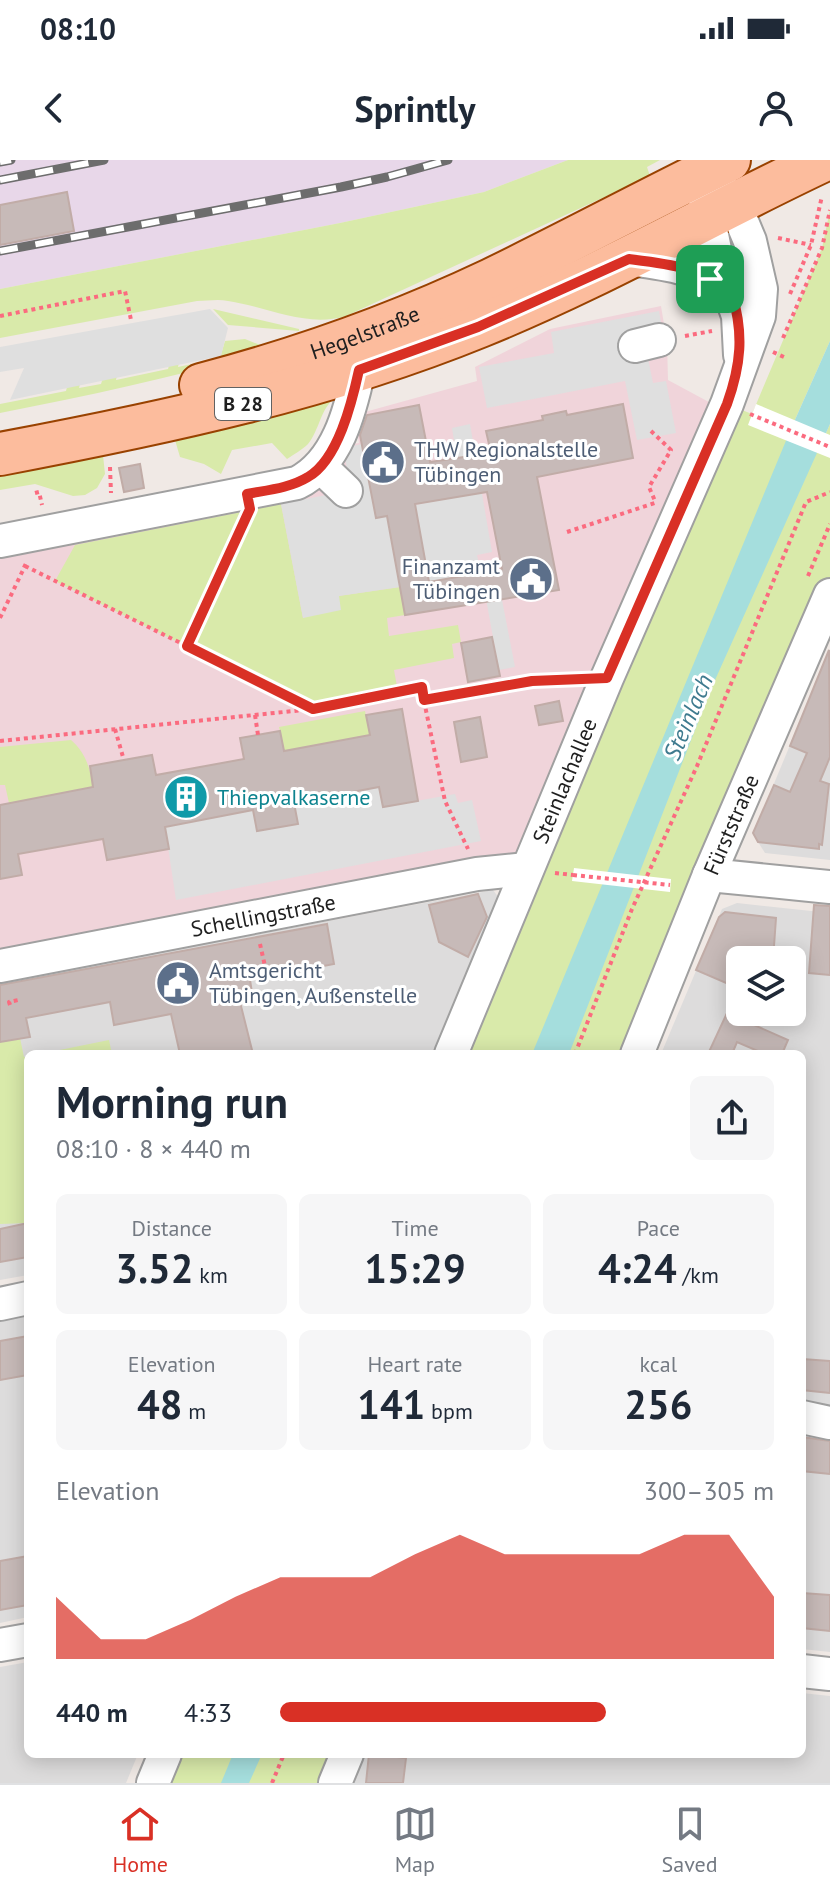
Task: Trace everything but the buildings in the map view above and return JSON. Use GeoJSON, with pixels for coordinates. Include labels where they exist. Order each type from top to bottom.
{"type":"FeatureCollection","features":[{"type":"Feature","properties":{"kind":"main road","name":"Hegelstraße"},"geometry":{"type":"LineString","coordinates":[[0,454],[210,412],[359,370],[478,327],[629,259],[824,160]]}},
{"type":"Feature","properties":{"kind":"main road","name":"Hegelstraße"},"geometry":{"type":"LineString","coordinates":[[0,427],[181,390],[250,372],[361,335],[490,280],[717,166]]}},
{"type":"Feature","properties":{"kind":"street","name":"Hegelstraße"},"geometry":{"type":"LineString","coordinates":[[717,166],[704,196],[721,212]]}},
{"type":"Feature","properties":{"kind":"street","name":"Steinlachallee"},"geometry":{"type":"LineString","coordinates":[[721,212],[715,250],[732,294],[741,336],[736,378]]}},
{"type":"Feature","properties":{"kind":"street","name":"Steinlachallee"},"geometry":{"type":"LineString","coordinates":[[453,1050],[755,331],[762,302],[750,241],[721,212]]}},
{"type":"Feature","properties":{"kind":"street"},"geometry":{"type":"LineString","coordinates":[[629,259],[680,265],[699,272],[732,294]]}},
{"type":"Feature","properties":{"kind":"street","name":"Hegelstraße"},"geometry":{"type":"LineString","coordinates":[[321,467],[353,399],[359,370]]}},
{"type":"Feature","properties":{"kind":"street"},"geometry":{"type":"LineString","coordinates":[[6,550],[297,483],[321,467],[346,491]]}},
{"type":"Feature","properties":{"kind":"street","name":"Fürststraße"},"geometry":{"type":"LineString","coordinates":[[639,1050],[709,875],[830,595]]}},
{"type":"Feature","properties":{"kind":"street","name":"Schellingstraße"},"geometry":{"type":"LineString","coordinates":[[0,966],[477,874],[527,869]]}},
{"type":"Feature","properties":{"kind":"street"},"geometry":{"type":"LineString","coordinates":[[709,875],[830,887]]}},
{"type":"Feature","properties":{"kind":"street"},"geometry":{"type":"LineString","coordinates":[[0,1304],[24,1299]]}},
{"type":"Feature","properties":{"kind":"street"},"geometry":{"type":"LineString","coordinates":[[806,1418],[830,1423]]}},
{"type":"Feature","properties":{"kind":"street"},"geometry":{"type":"LineString","coordinates":[[0,1645],[24,1641]]}},
{"type":"Feature","properties":{"kind":"street"},"geometry":{"type":"LineString","coordinates":[[806,1671],[830,1674]]}},
{"type":"Feature","properties":{"kind":"street"},"geometry":{"type":"LineString","coordinates":[[153,1783],[163,1758]]}},
{"type":"Feature","properties":{"kind":"street"},"geometry":{"type":"LineString","coordinates":[[335,1783],[345,1758]]}},
{"type":"Feature","properties":{"kind":"path"},"geometry":{"type":"LineString","coordinates":[[782,340],[822,248],[830,210]]}},
{"type":"Feature","properties":{"kind":"path"},"geometry":{"type":"LineString","coordinates":[[783,238],[811,245]]}},
{"type":"Feature","properties":{"kind":"path"},"geometry":{"type":"LineString","coordinates":[[0,316],[125,291],[131,320]]}},
{"type":"Feature","properties":{"kind":"path"},"geometry":{"type":"LineString","coordinates":[[647,343],[726,328]]}},
{"type":"Feature","properties":{"kind":"path"},"geometry":{"type":"LineString","coordinates":[[771,367],[778,354],[787,359]]}},
{"type":"Feature","properties":{"kind":"path"},"geometry":{"type":"LineString","coordinates":[[756,404],[752,415],[830,447]]}},
{"type":"Feature","properties":{"kind":"path"},"geometry":{"type":"LineString","coordinates":[[651,431],[671,450],[649,487],[656,503]]}},
{"type":"Feature","properties":{"kind":"path"},"geometry":{"type":"LineString","coordinates":[[110,467],[111,499]]}},
{"type":"Feature","properties":{"kind":"path"},"geometry":{"type":"LineString","coordinates":[[110,478],[120,475]]}},
{"type":"Feature","properties":{"kind":"path"},"geometry":{"type":"LineString","coordinates":[[35,493],[39,492],[44,514]]}},
{"type":"Feature","properties":{"kind":"path"},"geometry":{"type":"LineString","coordinates":[[577,1050],[632,909],[697,766],[806,502],[830,492]]}},
{"type":"Feature","properties":{"kind":"path"},"geometry":{"type":"LineString","coordinates":[[187,646],[250,509],[247,494]]}},
{"type":"Feature","properties":{"kind":"path"},"geometry":{"type":"LineString","coordinates":[[567,532],[665,500]]}},
{"type":"Feature","properties":{"kind":"path"},"geometry":{"type":"LineString","coordinates":[[6,550],[25,566],[313,709]]}},
{"type":"Feature","properties":{"kind":"path"},"geometry":{"type":"LineString","coordinates":[[0,618],[25,566]]}},
{"type":"Feature","properties":{"kind":"path"},"geometry":{"type":"LineString","coordinates":[[424,700],[532,681],[607,678]]}},
{"type":"Feature","properties":{"kind":"path"},"geometry":{"type":"LineString","coordinates":[[0,741],[313,709],[422,687],[445,801],[468,848]]}},
{"type":"Feature","properties":{"kind":"path"},"geometry":{"type":"LineString","coordinates":[[255,715],[258,735]]}},
{"type":"Feature","properties":{"kind":"path"},"geometry":{"type":"LineString","coordinates":[[115,729],[123,757]]}},
{"type":"Feature","properties":{"kind":"path"},"geometry":{"type":"LineString","coordinates":[[573,875],[670,885]]}},
{"type":"Feature","properties":{"kind":"path"},"geometry":{"type":"LineString","coordinates":[[260,942],[267,975]]}},
{"type":"Feature","properties":{"kind":"path"},"geometry":{"type":"LineString","coordinates":[[10,1005],[9,1002],[18,1000]]}},
{"type":"Feature","properties":{"kind":"path"},"geometry":{"type":"LineString","coordinates":[[272,1783],[282,1758]]}},
{"type":"Feature","properties":{"kind":"shaded area"},"geometry":{"type":"Polygon","coordinates":[[[0,160],[568,160],[484,192],[0,289],[0,160]]]}},
{"type":"Feature","properties":{"kind":"shaded area"},"geometry":{"type":"Polygon","coordinates":[[[661,306],[667,342],[668,380],[720,408],[524,860],[0,959],[0,547],[342,479],[337,447],[359,443],[354,415],[477,381],[475,367],[550,329],[661,306]]]}},
{"type":"Feature","properties":{"kind":"shaded area"},"geometry":{"type":"Polygon","coordinates":[[[210,309],[228,328],[221,356],[10,400],[24,368],[0,372],[0,347],[210,309]]]}},
{"type":"Feature","properties":{"kind":"shaded area"},"geometry":{"type":"Polygon","coordinates":[[[659,311],[664,340],[645,344],[653,383],[666,381],[676,433],[637,440],[625,381],[487,408],[479,367],[554,353],[551,332],[659,311]]]}},
{"type":"Feature","properties":{"kind":"shaded area"},"geometry":{"type":"Polygon","coordinates":[[[470,424],[492,552],[477,555],[481,573],[429,582],[419,529],[391,535],[400,587],[339,596],[341,610],[303,618],[281,504],[351,490],[343,448],[362,444],[376,518],[410,506],[463,496],[452,428],[470,424]]]}},
{"type":"Feature","properties":{"kind":"shaded area"},"geometry":{"type":"Polygon","coordinates":[[[497,574],[515,667],[499,670],[482,577],[497,574]]]}},
{"type":"Feature","properties":{"kind":"shaded area"},"geometry":{"type":"Polygon","coordinates":[[[830,649],[830,860],[765,853],[753,834],[830,649]]]}},
{"type":"Feature","properties":{"kind":"shaded area"},"geometry":{"type":"Polygon","coordinates":[[[379,787],[383,807],[455,794],[458,803],[472,800],[481,841],[176,900],[165,827],[253,810],[258,831],[297,824],[294,803],[379,787]]]}},
{"type":"Feature","properties":{"kind":"shaded area"},"geometry":{"type":"Polygon","coordinates":[[[493,890],[499,898],[436,1050],[24,1050],[24,1276],[0,1280],[0,983],[493,890]]]}},
{"type":"Feature","properties":{"kind":"shaded area"},"geometry":{"type":"Polygon","coordinates":[[[737,903],[830,913],[830,1414],[806,1408],[806,1050],[663,1050],[722,909],[737,903]]]}},
{"type":"Feature","properties":{"kind":"shaded area"},"geometry":{"type":"Polygon","coordinates":[[[24,1313],[24,1618],[0,1623],[0,1317],[24,1313]]]}},
{"type":"Feature","properties":{"kind":"shaded area"},"geometry":{"type":"Polygon","coordinates":[[[806,1427],[830,1432],[830,1652],[806,1649],[806,1427]]]}},
{"type":"Feature","properties":{"kind":"shaded area"},"geometry":{"type":"Polygon","coordinates":[[[24,1663],[24,1758],[136,1758],[126,1783],[0,1783],[0,1667],[24,1663]]]}},
{"type":"Feature","properties":{"kind":"shaded area"},"geometry":{"type":"Polygon","coordinates":[[[806,1693],[830,1696],[830,1783],[351,1783],[361,1758],[806,1758],[806,1693]]]}},
{"type":"Feature","properties":{"kind":"green space"},"geometry":{"type":"Polygon","coordinates":[[[568,160],[660,160],[647,167],[650,176],[346,316],[316,320],[228,301],[197,301],[0,338],[0,289],[484,192],[568,160]]]}},
{"type":"Feature","properties":{"kind":"green space"},"geometry":{"type":"Polygon","coordinates":[[[830,210],[830,341],[790,431],[821,444],[830,424],[830,595],[638,1050],[453,1050],[727,404],[752,414],[822,248],[830,210]]]}},
{"type":"Feature","properties":{"kind":"green space"},"geometry":{"type":"Polygon","coordinates":[[[213,309],[299,329],[299,331],[228,325],[213,309]]]}},
{"type":"Feature","properties":{"kind":"green space"},"geometry":{"type":"Polygon","coordinates":[[[245,339],[270,349],[136,384],[0,413],[0,404],[66,391],[71,371],[84,369],[79,388],[101,384],[107,365],[120,362],[116,380],[168,369],[173,351],[182,350],[178,367],[220,358],[225,341],[245,339]]]}},
{"type":"Feature","properties":{"kind":"green space"},"geometry":{"type":"Polygon","coordinates":[[[334,393],[334,399],[326,408],[308,444],[287,459],[272,443],[232,450],[221,474],[204,464],[180,457],[175,440],[103,455],[105,474],[97,488],[85,495],[73,496],[35,484],[0,490],[0,469],[334,393]]]}},
{"type":"Feature","properties":{"kind":"green space"},"geometry":{"type":"Polygon","coordinates":[[[281,504],[303,618],[338,596],[400,587],[405,615],[387,618],[389,636],[458,625],[461,642],[452,644],[454,658],[394,670],[398,692],[313,709],[55,581],[75,545],[281,504]]]}},
{"type":"Feature","properties":{"kind":"green space"},"geometry":{"type":"Polygon","coordinates":[[[365,711],[370,735],[284,751],[279,727],[365,711]]]}},
{"type":"Feature","properties":{"kind":"green space"},"geometry":{"type":"Polygon","coordinates":[[[71,740],[86,761],[93,787],[9,803],[5,785],[0,785],[0,747],[71,740]]]}},
{"type":"Feature","properties":{"kind":"green space"},"geometry":{"type":"Polygon","coordinates":[[[20,1038],[24,1057],[24,1223],[0,1224],[0,1042],[20,1038]]]}},
{"type":"Feature","properties":{"kind":"green space"},"geometry":{"type":"Polygon","coordinates":[[[109,1040],[111,1050],[60,1050],[109,1040]]]}},
{"type":"Feature","properties":{"kind":"green space"},"geometry":{"type":"Polygon","coordinates":[[[163,1758],[345,1758],[335,1783],[153,1783],[163,1758]]]}},
{"type":"Feature","properties":{"kind":"water","name":"Steinlach"},"geometry":{"type":"Polygon","coordinates":[[[830,341],[830,424],[711,689],[571,1050],[534,1050],[830,341]]]}},
{"type":"Feature","properties":{"kind":"water"},"geometry":{"type":"Polygon","coordinates":[[[231,1758],[260,1758],[249,1783],[221,1783],[231,1758]]]}},
{"type":"Feature","properties":{"kind":"pier"},"geometry":{"type":"Polygon","coordinates":[[[756,404],[830,435],[830,458],[748,425],[756,404]]]}},
{"type":"Feature","properties":{"kind":"pier"},"geometry":{"type":"Polygon","coordinates":[[[574,868],[671,879],[670,892],[572,881],[574,868]]]}},
{"type":"Feature","properties":{"kind":"railway"},"geometry":{"type":"LineString","coordinates":[[0,162],[11,160]]}},
{"type":"Feature","properties":{"kind":"railway"},"geometry":{"type":"LineString","coordinates":[[0,180],[104,160]]}},
{"type":"Feature","properties":{"kind":"railway"},"geometry":{"type":"LineString","coordinates":[[0,251],[341,187],[448,160]]}},
{"type":"Feature","properties":{"kind":"place","name":"THW Regionalstelle Tübingen"},"geometry":{"type":"Point","coordinates":[383,462]}},
{"type":"Feature","properties":{"kind":"place","name":"Finanzamt Tübingen"},"geometry":{"type":"Point","coordinates":[531,579]}},
{"type":"Feature","properties":{"kind":"place","name":"Thiepvalkaserne"},"geometry":{"type":"Point","coordinates":[186,797]}},
{"type":"Feature","properties":{"kind":"place","name":"Amtsgericht Tübingen, Außenstelle"},"geometry":{"type":"Point","coordinates":[178,983]}},
{"type":"Feature","properties":{"kind":"route"},"geometry":{"type":"LineString","coordinates":[[629,259],[680,265],[710,279],[732,294],[738,316],[741,336],[736,378],[607,678],[532,681],[424,700],[422,687],[313,709],[187,646],[250,509],[247,494],[297,483],[321,467],[353,399],[359,370],[478,327],[629,259]]}}]}
